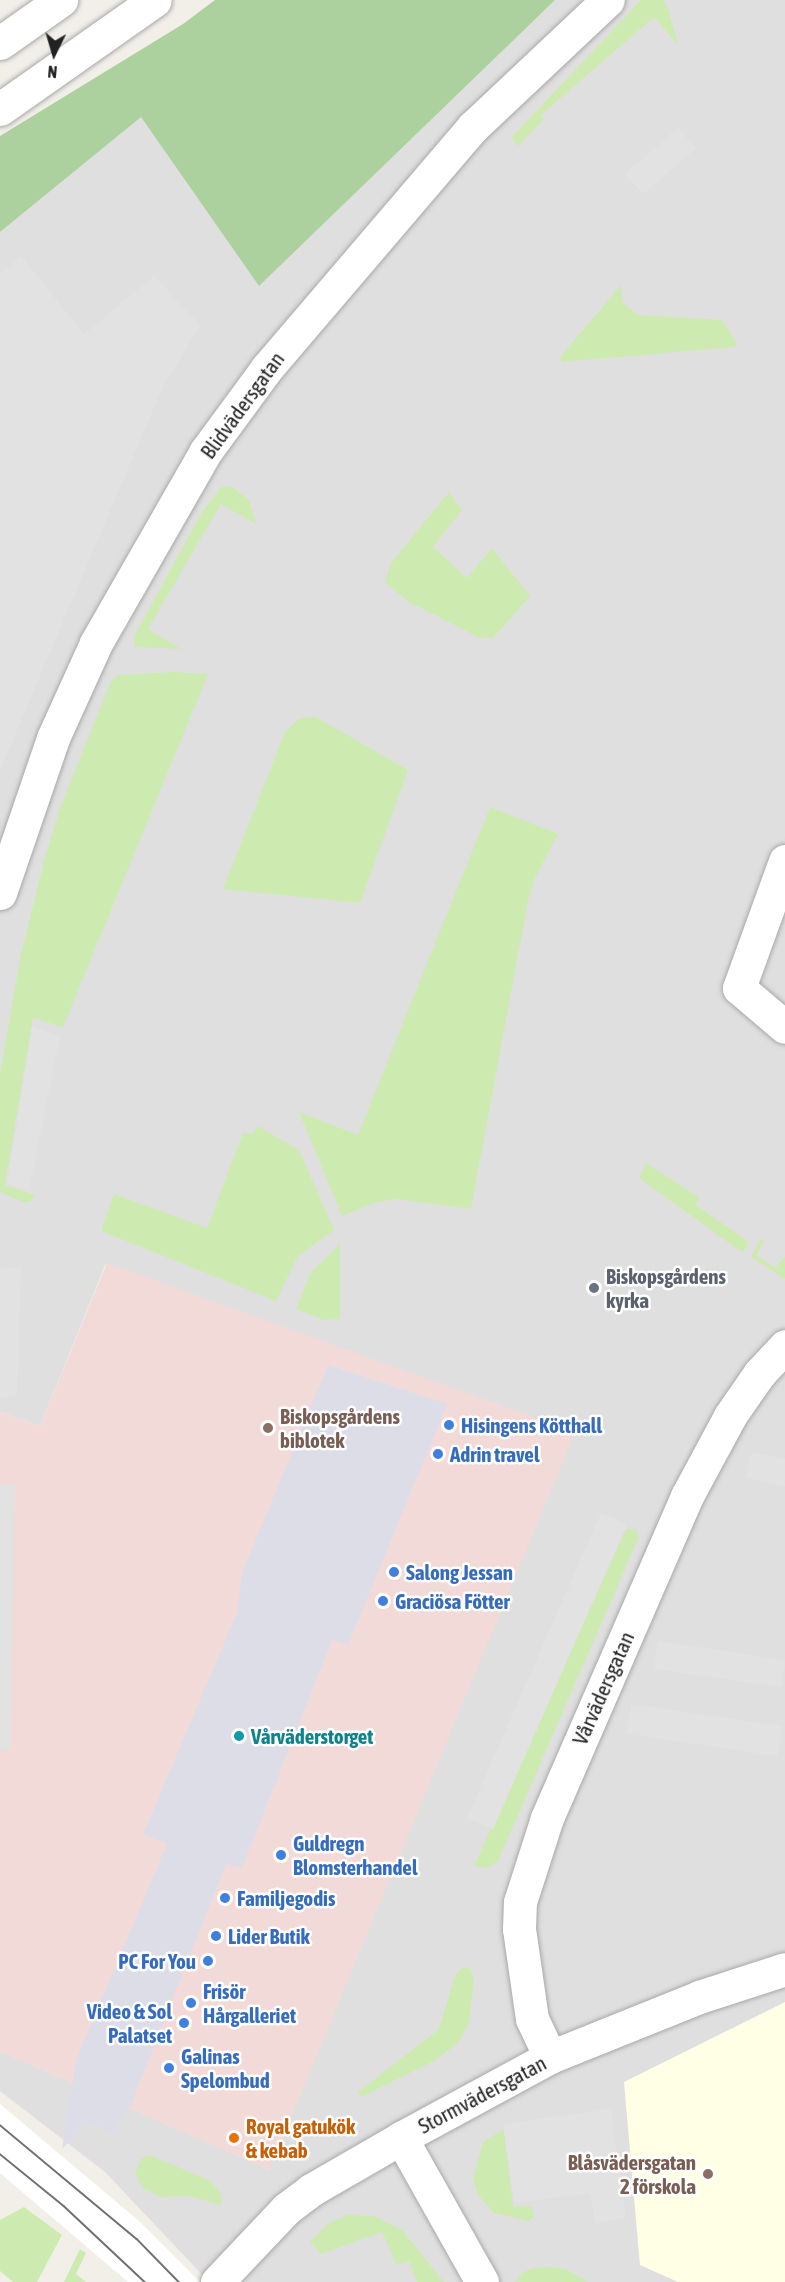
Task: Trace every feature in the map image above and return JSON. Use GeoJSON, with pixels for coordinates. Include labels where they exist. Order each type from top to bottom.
{"type":"FeatureCollection","features":[{"type":"Feature","properties":{"kind":"street"},"geometry":{"type":"LineString","coordinates":[[0,43],[62,0]]}},
{"type":"Feature","properties":{"kind":"street"},"geometry":{"type":"LineString","coordinates":[[0,109],[155,0]]}},
{"type":"Feature","properties":{"kind":"street","name":"Blidvädersgatan"},"geometry":{"type":"LineString","coordinates":[[0,893],[53,738],[96,643],[206,451],[267,368],[472,127],[608,0]]}},
{"type":"Feature","properties":{"kind":"street"},"geometry":{"type":"LineString","coordinates":[[785,861],[739,988],[785,1028]]}},
{"type":"Feature","properties":{"kind":"street","name":"Vårvädersgatan"},"geometry":{"type":"LineString","coordinates":[[550,2057],[532,2019],[519,1929],[520,1902],[547,1818],[687,1496],[730,1416],[759,1374],[785,1346]]}},
{"type":"Feature","properties":{"kind":"street","name":"Stormvädersgatan"},"geometry":{"type":"LineString","coordinates":[[217,2282],[232,2263],[303,2196],[401,2138],[550,2057],[699,1997],[785,1969]]}},
{"type":"Feature","properties":{"kind":"street"},"geometry":{"type":"LineString","coordinates":[[401,2138],[482,2282]]}},
{"type":"Feature","properties":{"kind":"shaded area"},"geometry":{"type":"Polygon","coordinates":[[[555,0],[785,0],[785,2282],[209,2282],[105,2172],[0,2091],[0,2051],[270,2170],[106,1263],[40,1426],[1,1412],[0,1416],[0,232],[141,116],[259,285],[555,0]]]}},
{"type":"Feature","properties":{"kind":"shaded area"},"geometry":{"type":"Polygon","coordinates":[[[678,128],[696,148],[643,194],[625,174],[678,128]]]}},
{"type":"Feature","properties":{"kind":"shaded area"},"geometry":{"type":"Polygon","coordinates":[[[21,256],[84,334],[154,276],[200,325],[161,391],[0,770],[0,274],[21,256]]]}},
{"type":"Feature","properties":{"kind":"shaded area"},"geometry":{"type":"Polygon","coordinates":[[[32,1027],[60,1036],[29,1190],[7,1184],[32,1027]]]}},
{"type":"Feature","properties":{"kind":"shaded area"},"geometry":{"type":"Polygon","coordinates":[[[107,1263],[575,1432],[269,2170],[0,2051],[0,1416],[1,1412],[40,1426],[107,1263]]]}},
{"type":"Feature","properties":{"kind":"shaded area"},"geometry":{"type":"Polygon","coordinates":[[[21,1267],[17,1395],[0,1399],[0,1269],[21,1267]]]}},
{"type":"Feature","properties":{"kind":"shaded area","name":"Vårväderstorget"},"geometry":{"type":"Polygon","coordinates":[[[328,1365],[447,1404],[348,1645],[332,1640],[242,1868],[226,1864],[132,2102],[113,2133],[89,2122],[62,2149],[76,2060],[167,1844],[143,1834],[237,1613],[242,1573],[328,1365]]]}},
{"type":"Feature","properties":{"kind":"shaded area"},"geometry":{"type":"Polygon","coordinates":[[[752,1452],[785,1459],[785,1487],[746,1477],[752,1452]]]}},
{"type":"Feature","properties":{"kind":"shaded area"},"geometry":{"type":"Polygon","coordinates":[[[0,1484],[15,1485],[10,1750],[0,1750],[0,1484]]]}},
{"type":"Feature","properties":{"kind":"shaded area"},"geometry":{"type":"Polygon","coordinates":[[[601,1513],[627,1524],[493,1829],[467,1818],[601,1513]]]}},
{"type":"Feature","properties":{"kind":"shaded area"},"geometry":{"type":"Polygon","coordinates":[[[658,1641],[785,1660],[782,1687],[654,1669],[658,1641]]]}},
{"type":"Feature","properties":{"kind":"shaded area"},"geometry":{"type":"Polygon","coordinates":[[[631,1704],[782,1726],[777,1756],[627,1734],[631,1704]]]}},
{"type":"Feature","properties":{"kind":"shaded area","name":"Blåsvädersgatan 2 förskola"},"geometry":{"type":"Polygon","coordinates":[[[785,2002],[785,2282],[678,2282],[640,2265],[624,2082],[785,2002]]]}},
{"type":"Feature","properties":{"kind":"shaded area"},"geometry":{"type":"Polygon","coordinates":[[[611,2109],[626,2218],[595,2223],[590,2193],[514,2203],[503,2124],[611,2109]]]}},
{"type":"Feature","properties":{"kind":"green space"},"geometry":{"type":"Polygon","coordinates":[[[215,0],[555,0],[259,286],[141,117],[0,232],[0,136],[183,24],[215,0]]]}},
{"type":"Feature","properties":{"kind":"green space"},"geometry":{"type":"Polygon","coordinates":[[[641,0],[663,0],[667,6],[679,46],[654,17],[541,115],[544,119],[518,146],[511,138],[641,0]]]}},
{"type":"Feature","properties":{"kind":"green space"},"geometry":{"type":"Polygon","coordinates":[[[621,285],[622,302],[638,315],[722,320],[737,343],[735,347],[562,362],[560,357],[621,285]]]}},
{"type":"Feature","properties":{"kind":"green space"},"geometry":{"type":"Polygon","coordinates":[[[231,486],[249,500],[256,524],[221,504],[148,629],[181,649],[135,647],[134,637],[200,515],[221,487],[231,486]]]}},
{"type":"Feature","properties":{"kind":"green space"},"geometry":{"type":"Polygon","coordinates":[[[449,492],[462,510],[433,547],[467,578],[492,548],[530,596],[493,638],[480,638],[407,601],[385,582],[391,563],[449,492]]]}},
{"type":"Feature","properties":{"kind":"green space"},"geometry":{"type":"Polygon","coordinates":[[[173,672],[208,674],[63,1027],[33,1018],[5,1185],[35,1195],[30,1202],[23,1202],[0,1192],[0,1074],[20,958],[44,861],[60,808],[111,681],[117,675],[173,672]]]}},
{"type":"Feature","properties":{"kind":"green space"},"geometry":{"type":"Polygon","coordinates":[[[316,717],[408,770],[360,903],[223,889],[285,732],[297,720],[316,717]]]}},
{"type":"Feature","properties":{"kind":"green space"},"geometry":{"type":"Polygon","coordinates":[[[490,807],[558,834],[534,880],[528,901],[471,1209],[396,1199],[373,1203],[342,1216],[299,1112],[358,1135],[490,807]]]}},
{"type":"Feature","properties":{"kind":"green space"},"geometry":{"type":"Polygon","coordinates":[[[258,1126],[299,1150],[334,1230],[298,1256],[276,1301],[101,1231],[114,1194],[207,1228],[243,1133],[252,1134],[258,1126]]]}},
{"type":"Feature","properties":{"kind":"green space"},"geometry":{"type":"Polygon","coordinates":[[[646,1163],[700,1198],[696,1205],[749,1242],[745,1249],[742,1252],[639,1178],[646,1163]]]}},
{"type":"Feature","properties":{"kind":"green space"},"geometry":{"type":"Polygon","coordinates":[[[760,1239],[764,1241],[756,1255],[775,1268],[785,1256],[785,1279],[751,1257],[760,1239]]]}},
{"type":"Feature","properties":{"kind":"green space"},"geometry":{"type":"Polygon","coordinates":[[[340,1244],[340,1319],[324,1320],[296,1309],[311,1272],[340,1244]]]}},
{"type":"Feature","properties":{"kind":"green space"},"geometry":{"type":"Polygon","coordinates":[[[626,1529],[636,1529],[638,1539],[498,1861],[488,1868],[474,1866],[626,1529]]]}},
{"type":"Feature","properties":{"kind":"green space"},"geometry":{"type":"Polygon","coordinates":[[[463,1968],[470,1968],[474,1980],[469,2023],[458,2043],[434,2061],[361,2097],[358,2092],[439,2029],[456,1973],[463,1968]]]}},
{"type":"Feature","properties":{"kind":"green space"},"geometry":{"type":"Polygon","coordinates":[[[504,2129],[513,2206],[531,2206],[534,2217],[528,2221],[494,2213],[478,2195],[473,2179],[483,2142],[504,2129]]]}},
{"type":"Feature","properties":{"kind":"green space"},"geometry":{"type":"Polygon","coordinates":[[[149,2155],[209,2180],[221,2193],[221,2205],[189,2196],[160,2197],[142,2187],[135,2172],[142,2158],[149,2155]]]}},
{"type":"Feature","properties":{"kind":"green space"},"geometry":{"type":"Polygon","coordinates":[[[24,2207],[62,2235],[37,2282],[13,2282],[0,2271],[0,2220],[24,2207]]]}},
{"type":"Feature","properties":{"kind":"green space"},"geometry":{"type":"Polygon","coordinates":[[[347,2215],[374,2216],[402,2230],[444,2282],[417,2282],[409,2261],[397,2265],[382,2232],[321,2254],[310,2242],[327,2224],[347,2215]]]}},
{"type":"Feature","properties":{"kind":"green space"},"geometry":{"type":"Polygon","coordinates":[[[80,2249],[86,2253],[76,2274],[86,2282],[64,2282],[80,2249]]]}},
{"type":"Feature","properties":{"kind":"green space"},"geometry":{"type":"Polygon","coordinates":[[[533,2268],[566,2269],[588,2282],[515,2282],[522,2273],[533,2268]]]}},
{"type":"Feature","properties":{"kind":"pier"},"geometry":{"type":"Polygon","coordinates":[[[0,2104],[139,2221],[200,2282],[128,2282],[0,2173],[0,2104]]]}},
{"type":"Feature","properties":{"kind":"tram line"},"geometry":{"type":"LineString","coordinates":[[0,2125],[137,2239],[179,2282]]}},
{"type":"Feature","properties":{"kind":"tram line"},"geometry":{"type":"LineString","coordinates":[[0,2154],[64,2206],[145,2282]]}},
{"type":"Feature","properties":{"kind":"place","name":"Biskopsgårdens kyrka"},"geometry":{"type":"Point","coordinates":[594,1288]}},
{"type":"Feature","properties":{"kind":"place","name":"Hisingens Kötthall"},"geometry":{"type":"Point","coordinates":[449,1425]}},
{"type":"Feature","properties":{"kind":"place","name":"Biskopsgårdens biblotek"},"geometry":{"type":"Point","coordinates":[268,1428]}},
{"type":"Feature","properties":{"kind":"place","name":"Adrin travel"},"geometry":{"type":"Point","coordinates":[438,1454]}},
{"type":"Feature","properties":{"kind":"place","name":"Salong Jessan"},"geometry":{"type":"Point","coordinates":[394,1572]}},
{"type":"Feature","properties":{"kind":"place","name":"Graciösa Fötter"},"geometry":{"type":"Point","coordinates":[383,1601]}},
{"type":"Feature","properties":{"kind":"place","name":"Vårväderstorget"},"geometry":{"type":"Point","coordinates":[239,1736]}},
{"type":"Feature","properties":{"kind":"place","name":"Guldregn Blomsterhandel"},"geometry":{"type":"Point","coordinates":[281,1855]}},
{"type":"Feature","properties":{"kind":"place","name":"Familjegodis"},"geometry":{"type":"Point","coordinates":[225,1898]}},
{"type":"Feature","properties":{"kind":"place","name":"Lider Butik"},"geometry":{"type":"Point","coordinates":[216,1936]}},
{"type":"Feature","properties":{"kind":"place","name":"PC For You"},"geometry":{"type":"Point","coordinates":[208,1961]}},
{"type":"Feature","properties":{"kind":"place","name":"Frisör Hårgalleriet"},"geometry":{"type":"Point","coordinates":[191,2003]}},
{"type":"Feature","properties":{"kind":"place","name":"Video & Sol Palatset"},"geometry":{"type":"Point","coordinates":[184,2023]}},
{"type":"Feature","properties":{"kind":"place","name":"Galinas Spelombud"},"geometry":{"type":"Point","coordinates":[169,2068]}},
{"type":"Feature","properties":{"kind":"place","name":"Royal gatukök & kebab"},"geometry":{"type":"Point","coordinates":[234,2138]}},
{"type":"Feature","properties":{"kind":"place","name":"Blåsvädersgatan 2 förskola"},"geometry":{"type":"Point","coordinates":[708,2174]}}]}
